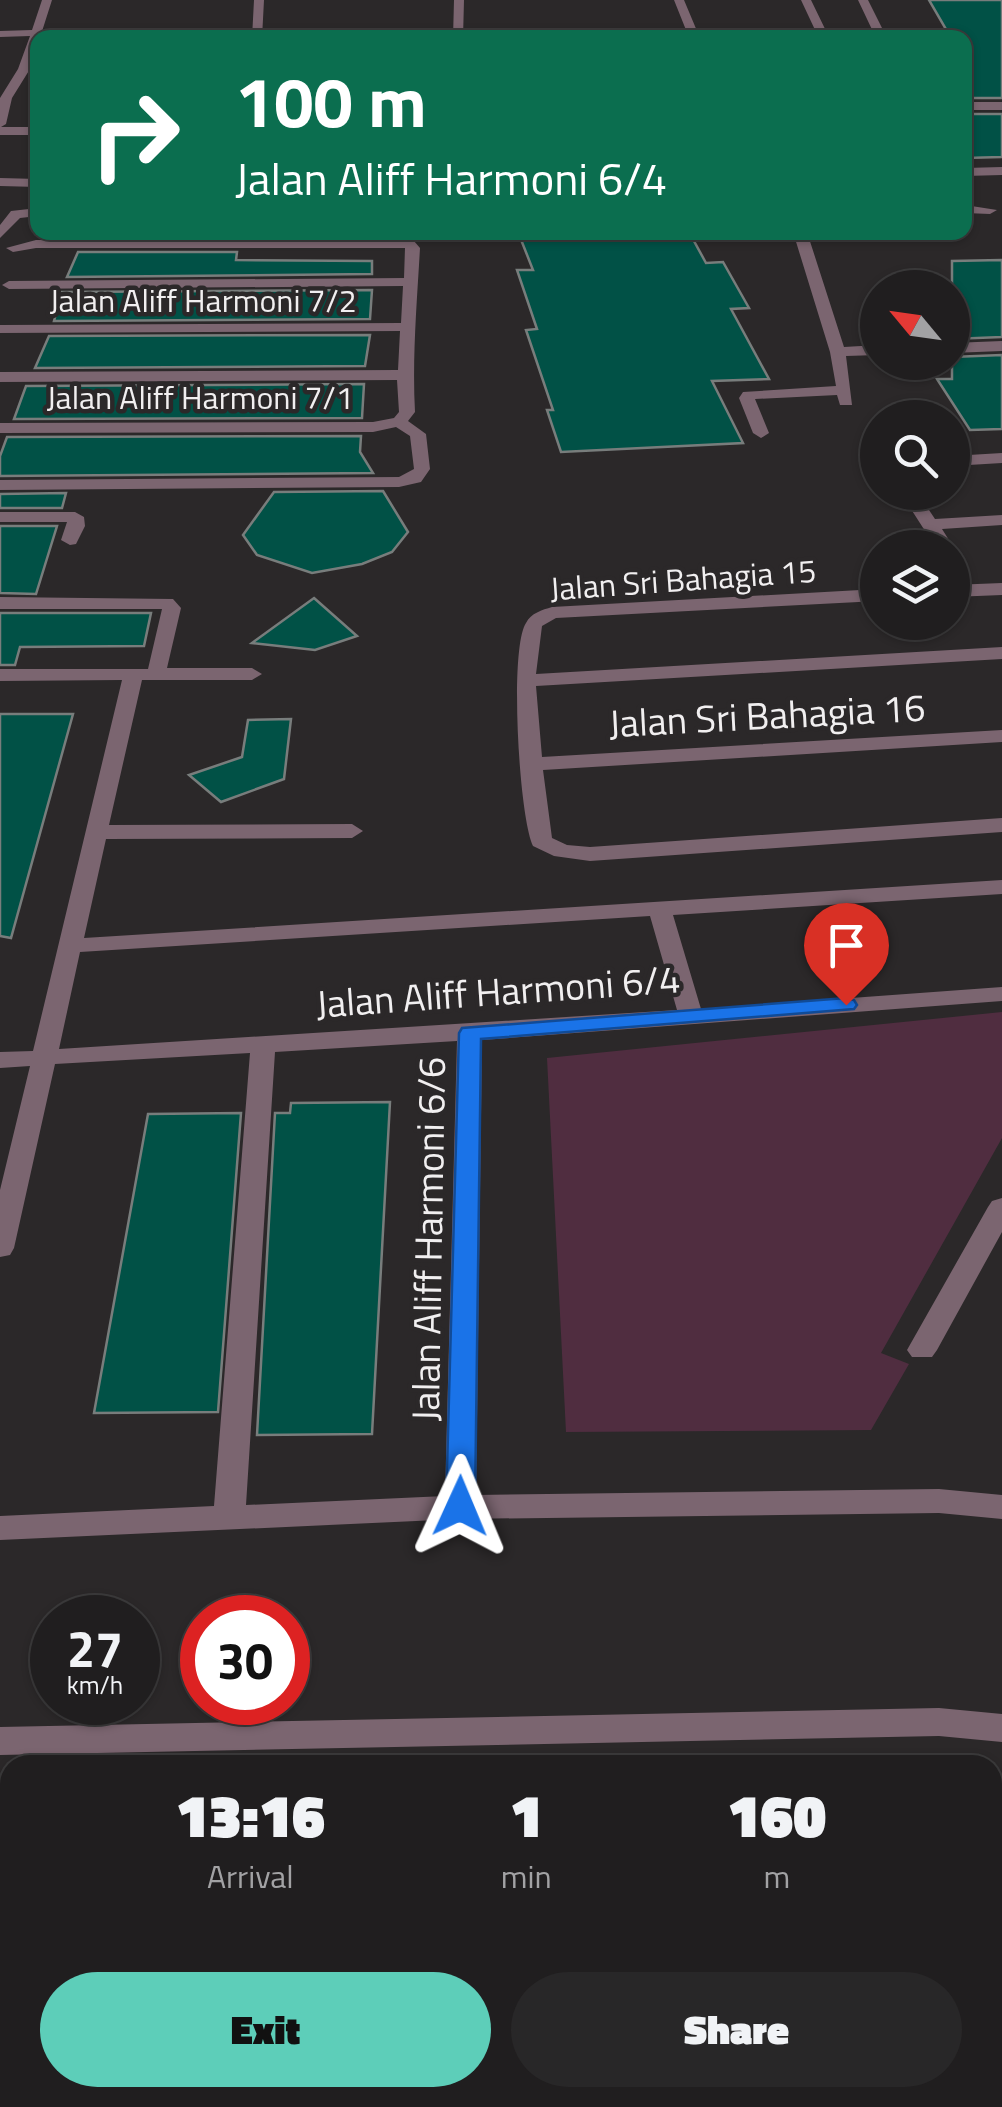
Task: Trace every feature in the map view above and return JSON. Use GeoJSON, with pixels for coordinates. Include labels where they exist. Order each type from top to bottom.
{"type":"FeatureCollection","features":[{"type":"Feature","properties":{"kind":"street"},"geometry":{"type":"LineString","coordinates":[[36,30],[47,0]]}},
{"type":"Feature","properties":{"kind":"street"},"geometry":{"type":"LineString","coordinates":[[257,30],[259,0]]}},
{"type":"Feature","properties":{"kind":"street"},"geometry":{"type":"LineString","coordinates":[[458,30],[460,0]]}},
{"type":"Feature","properties":{"kind":"street"},"geometry":{"type":"LineString","coordinates":[[679,0],[691,30]]}},
{"type":"Feature","properties":{"kind":"street"},"geometry":{"type":"LineString","coordinates":[[806,0],[821,30]]}},
{"type":"Feature","properties":{"kind":"street"},"geometry":{"type":"LineString","coordinates":[[863,0],[878,30]]}},
{"type":"Feature","properties":{"kind":"street"},"geometry":{"type":"LineString","coordinates":[[0,34],[30,33]]}},
{"type":"Feature","properties":{"kind":"street"},"geometry":{"type":"LineString","coordinates":[[0,124],[3,98],[30,70]]}},
{"type":"Feature","properties":{"kind":"street"},"geometry":{"type":"LineString","coordinates":[[972,106],[1002,106]]}},
{"type":"Feature","properties":{"kind":"street"},"geometry":{"type":"LineString","coordinates":[[0,132],[30,131]]}},
{"type":"Feature","properties":{"kind":"street"},"geometry":{"type":"LineString","coordinates":[[972,172],[1002,171]]}},
{"type":"Feature","properties":{"kind":"street"},"geometry":{"type":"LineString","coordinates":[[0,182],[30,184]]}},
{"type":"Feature","properties":{"kind":"street"},"geometry":{"type":"LineString","coordinates":[[972,209],[990,210]]}},
{"type":"Feature","properties":{"kind":"street"},"geometry":{"type":"LineString","coordinates":[[30,213],[16,214],[4,241],[13,268],[7,290],[412,282]]}},
{"type":"Feature","properties":{"kind":"street"},"geometry":{"type":"LineString","coordinates":[[4,241],[56,244],[295,240]]}},
{"type":"Feature","properties":{"kind":"street"},"geometry":{"type":"LineString","coordinates":[[0,485],[399,482],[415,478],[422,469],[418,434],[399,422],[407,412],[407,327],[415,240]]}},
{"type":"Feature","properties":{"kind":"street"},"geometry":{"type":"LineString","coordinates":[[761,433],[746,398],[749,396],[844,396],[838,352],[802,240]]}},
{"type":"Feature","properties":{"kind":"street","name":"Jalan Aliff Harmoni 7/2"},"geometry":{"type":"LineString","coordinates":[[0,328],[407,327]]}},
{"type":"Feature","properties":{"kind":"street"},"geometry":{"type":"LineString","coordinates":[[970,347],[1002,346]]}},
{"type":"Feature","properties":{"kind":"street"},"geometry":{"type":"LineString","coordinates":[[838,352],[860,351]]}},
{"type":"Feature","properties":{"kind":"street"},"geometry":{"type":"LineString","coordinates":[[0,377],[405,375]]}},
{"type":"Feature","properties":{"kind":"street","name":"Jalan Aliff Harmoni 7/1"},"geometry":{"type":"LineString","coordinates":[[0,428],[373,427],[399,422]]}},
{"type":"Feature","properties":{"kind":"street"},"geometry":{"type":"LineString","coordinates":[[970,459],[1002,458]]}},
{"type":"Feature","properties":{"kind":"street"},"geometry":{"type":"LineString","coordinates":[[920,510],[934,530]]}},
{"type":"Feature","properties":{"kind":"street"},"geometry":{"type":"LineString","coordinates":[[0,516],[74,517],[76,526],[70,540]]}},
{"type":"Feature","properties":{"kind":"street"},"geometry":{"type":"LineString","coordinates":[[930,524],[1002,520]]}},
{"type":"Feature","properties":{"kind":"street"},"geometry":{"type":"LineString","coordinates":[[970,586],[1002,589]]}},
{"type":"Feature","properties":{"kind":"street","name":"Jalan Sri Bahagia 15"},"geometry":{"type":"LineString","coordinates":[[860,596],[552,613],[536,620],[526,681],[541,841],[562,851],[590,854],[1002,825]]}},
{"type":"Feature","properties":{"kind":"street"},"geometry":{"type":"LineString","coordinates":[[0,603],[166,603],[172,608],[145,675],[100,832],[0,1248]]}},
{"type":"Feature","properties":{"kind":"street"},"geometry":{"type":"LineString","coordinates":[[526,681],[1002,653]]}},
{"type":"Feature","properties":{"kind":"street"},"geometry":{"type":"LineString","coordinates":[[0,675],[252,674]]}},
{"type":"Feature","properties":{"kind":"street","name":"Jalan Sri Bahagia 16"},"geometry":{"type":"LineString","coordinates":[[535,764],[1002,736]]}},
{"type":"Feature","properties":{"kind":"street"},"geometry":{"type":"LineString","coordinates":[[100,832],[352,831]]}},
{"type":"Feature","properties":{"kind":"street"},"geometry":{"type":"LineString","coordinates":[[70,946],[1002,887]]}},
{"type":"Feature","properties":{"kind":"street"},"geometry":{"type":"LineString","coordinates":[[659,908],[690,1015]]}},
{"type":"Feature","properties":{"kind":"street","name":"Jalan Aliff Harmoni 6/4"},"geometry":{"type":"LineString","coordinates":[[0,1060],[470,1033],[1002,994]]}},
{"type":"Feature","properties":{"kind":"street","name":"Jalan Aliff Harmoni 6/6"},"geometry":{"type":"LineString","coordinates":[[460,1506],[470,1033]]}},
{"type":"Feature","properties":{"kind":"street"},"geometry":{"type":"LineString","coordinates":[[229,1519],[262,1046]]}},
{"type":"Feature","properties":{"kind":"street"},"geometry":{"type":"LineString","coordinates":[[922,1350],[1002,1208]]}},
{"type":"Feature","properties":{"kind":"street"},"geometry":{"type":"LineString","coordinates":[[0,1528],[460,1506],[939,1501],[1002,1507]]}},
{"type":"Feature","properties":{"kind":"street"},"geometry":{"type":"LineString","coordinates":[[0,1741],[940,1722],[1002,1728]]}},
{"type":"Feature","properties":{"kind":"street"},"geometry":{"type":"LineString","coordinates":[[846,2107],[941,2107]]}},
{"type":"Feature","properties":{"kind":"shaded area"},"geometry":{"type":"Polygon","coordinates":[[[1002,1012],[1002,1138],[881,1353],[909,1364],[871,1430],[566,1432],[547,1058],[1002,1012]]]}},
{"type":"Feature","properties":{"kind":"building"},"geometry":{"type":"Polygon","coordinates":[[[929,0],[1002,0],[1002,98],[972,98],[972,30],[946,30],[929,0]]]}},
{"type":"Feature","properties":{"kind":"building"},"geometry":{"type":"Polygon","coordinates":[[[972,114],[1002,114],[1002,157],[972,158],[972,114]]]}},
{"type":"Feature","properties":{"kind":"building"},"geometry":{"type":"Polygon","coordinates":[[[521,240],[693,240],[706,263],[723,262],[749,308],[731,309],[769,379],[712,381],[743,443],[561,452],[547,410],[553,410],[526,330],[537,329],[517,270],[533,270],[521,240]]]}},
{"type":"Feature","properties":{"kind":"building"},"geometry":{"type":"Polygon","coordinates":[[[78,252],[237,252],[236,260],[372,261],[372,274],[67,277],[78,252]]]}},
{"type":"Feature","properties":{"kind":"building"},"geometry":{"type":"Polygon","coordinates":[[[1002,260],[1002,337],[970,338],[970,270],[952,270],[952,261],[1002,260]]]}},
{"type":"Feature","properties":{"kind":"building"},"geometry":{"type":"Polygon","coordinates":[[[372,290],[370,319],[54,321],[62,292],[372,290]]]}},
{"type":"Feature","properties":{"kind":"building"},"geometry":{"type":"Polygon","coordinates":[[[370,335],[365,366],[35,368],[49,336],[370,335]]]}},
{"type":"Feature","properties":{"kind":"building"},"geometry":{"type":"Polygon","coordinates":[[[1002,355],[1002,429],[970,430],[970,400],[951,400],[938,380],[970,380],[970,356],[1002,355]]]}},
{"type":"Feature","properties":{"kind":"building"},"geometry":{"type":"Polygon","coordinates":[[[364,384],[362,418],[14,419],[26,386],[364,384]]]}},
{"type":"Feature","properties":{"kind":"building"},"geometry":{"type":"Polygon","coordinates":[[[361,436],[360,452],[373,473],[0,476],[0,456],[7,437],[361,436]]]}},
{"type":"Feature","properties":{"kind":"building"},"geometry":{"type":"Polygon","coordinates":[[[383,491],[408,532],[392,552],[362,564],[312,573],[257,555],[243,535],[274,492],[383,491]]]}},
{"type":"Feature","properties":{"kind":"building"},"geometry":{"type":"Polygon","coordinates":[[[66,493],[62,508],[0,508],[0,494],[66,493]]]}},
{"type":"Feature","properties":{"kind":"building"},"geometry":{"type":"Polygon","coordinates":[[[0,526],[57,526],[36,594],[0,593],[0,526]]]}},
{"type":"Feature","properties":{"kind":"building"},"geometry":{"type":"Polygon","coordinates":[[[314,598],[357,636],[315,650],[252,643],[314,598]]]}},
{"type":"Feature","properties":{"kind":"building"},"geometry":{"type":"Polygon","coordinates":[[[0,613],[151,613],[144,646],[20,647],[15,665],[0,665],[0,613]]]}},
{"type":"Feature","properties":{"kind":"building"},"geometry":{"type":"Polygon","coordinates":[[[0,714],[73,714],[11,938],[0,936],[0,714]]]}},
{"type":"Feature","properties":{"kind":"building"},"geometry":{"type":"Polygon","coordinates":[[[291,719],[284,779],[221,802],[189,775],[242,757],[248,720],[291,719]]]}},
{"type":"Feature","properties":{"kind":"building"},"geometry":{"type":"Polygon","coordinates":[[[390,1102],[372,1434],[257,1435],[275,1113],[290,1113],[291,1103],[390,1102]]]}},
{"type":"Feature","properties":{"kind":"building"},"geometry":{"type":"Polygon","coordinates":[[[241,1113],[218,1412],[94,1413],[148,1114],[241,1113]]]}},
{"type":"Feature","properties":{"kind":"route"},"geometry":{"type":"LineString","coordinates":[[460,1506],[470,1033],[846,1005]]}}]}
